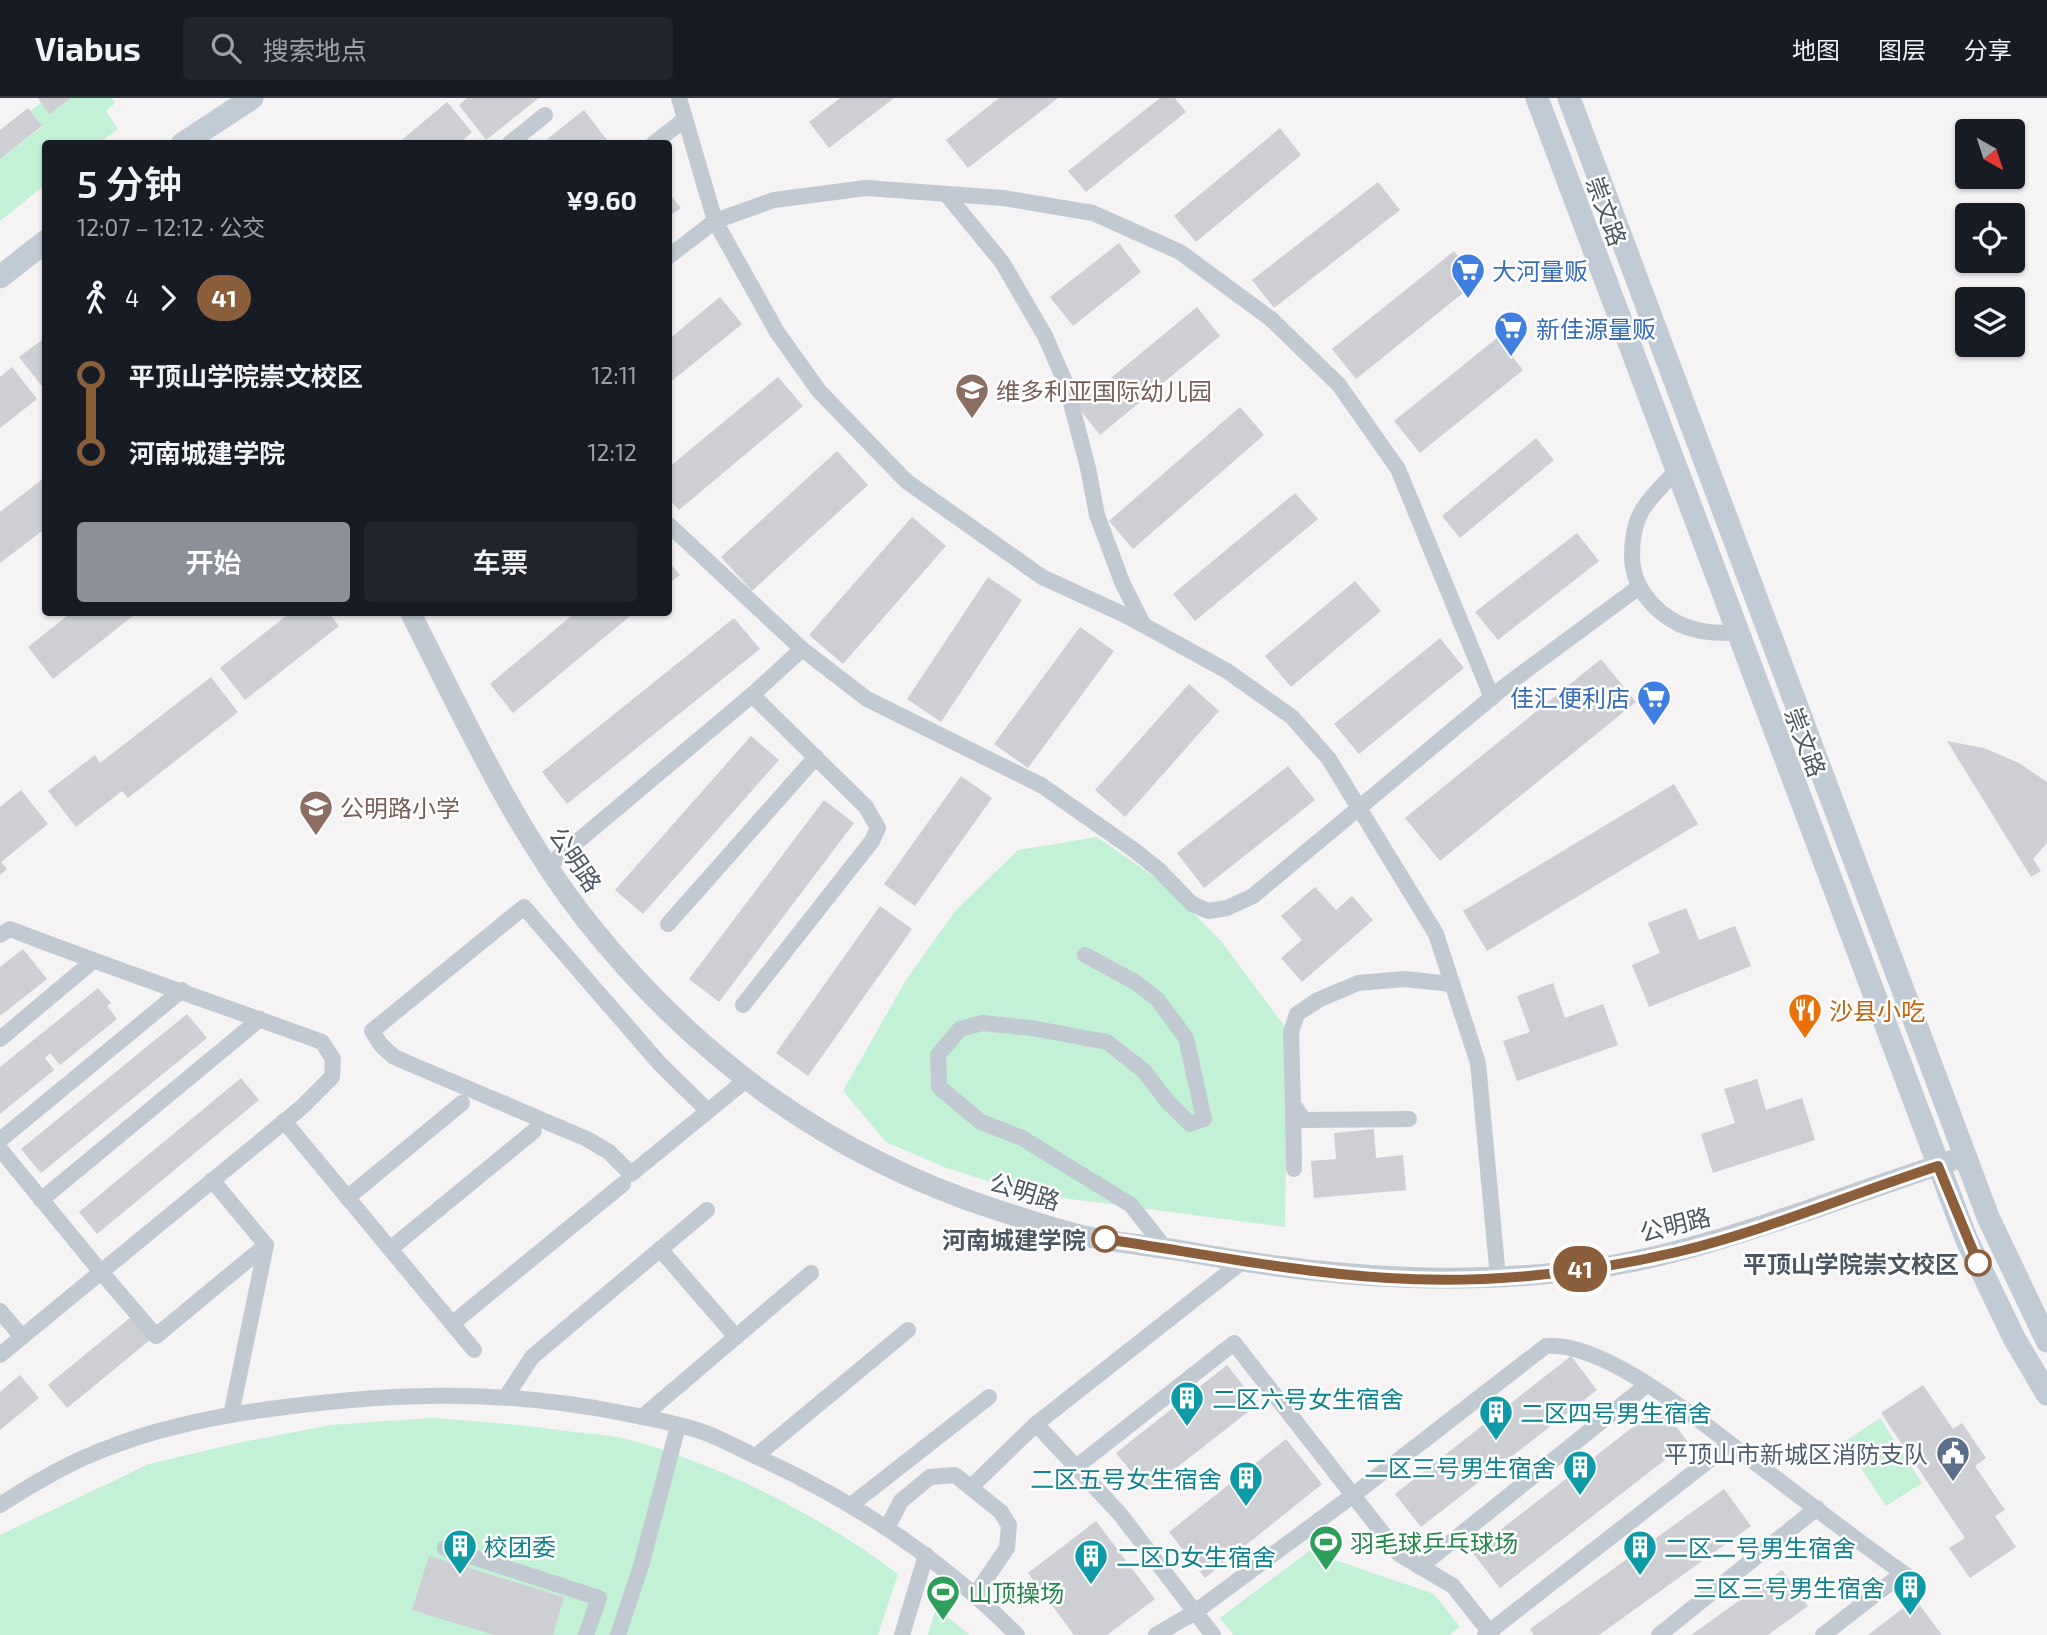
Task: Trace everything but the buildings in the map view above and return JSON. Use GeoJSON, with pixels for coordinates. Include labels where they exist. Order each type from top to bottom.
{"type":"FeatureCollection","features":[{"type":"Feature","properties":{"kind":"main road"},"geometry":{"type":"LineString","coordinates":[[188,140],[252,98]]}},
{"type":"Feature","properties":{"kind":"main road","name":"崇文路"},"geometry":{"type":"LineString","coordinates":[[1537,98],[1966,1238],[2014,1338],[2047,1394]]}},
{"type":"Feature","properties":{"kind":"main road","name":"崇文路"},"geometry":{"type":"LineString","coordinates":[[1569,98],[1987,1217],[2047,1341]]}},
{"type":"Feature","properties":{"kind":"main road"},"geometry":{"type":"LineString","coordinates":[[0,277],[42,244]]}},
{"type":"Feature","properties":{"kind":"street"},"geometry":{"type":"LineString","coordinates":[[679,98],[715,221],[777,332],[819,391],[906,481],[1042,577],[1143,624],[1227,671],[1292,717],[1329,759],[1436,934],[1478,1063],[1497,1277]]}},
{"type":"Feature","properties":{"kind":"street"},"geometry":{"type":"LineString","coordinates":[[514,140],[545,115]]}},
{"type":"Feature","properties":{"kind":"street"},"geometry":{"type":"LineString","coordinates":[[658,140],[685,119]]}},
{"type":"Feature","properties":{"kind":"street"},"geometry":{"type":"LineString","coordinates":[[672,254],[715,221],[774,200],[866,188],[1003,198],[1093,213],[1180,252],[1271,319],[1339,385],[1398,469],[1492,698]]}},
{"type":"Feature","properties":{"kind":"street"},"geometry":{"type":"LineString","coordinates":[[946,194],[1002,262],[1045,336],[1066,384],[1097,515],[1122,582],[1143,624]]}},
{"type":"Feature","properties":{"kind":"street"},"geometry":{"type":"LineString","coordinates":[[1676,471],[1642,510],[1636,524],[1632,542],[1632,568],[1639,587],[1653,606],[1678,622],[1708,632],[1737,633]]}},
{"type":"Feature","properties":{"kind":"street"},"geometry":{"type":"LineString","coordinates":[[672,528],[802,649],[867,699],[1041,785],[1159,870],[1192,904],[1208,911],[1227,908],[1253,896],[1492,698],[1639,587]]}},
{"type":"Feature","properties":{"kind":"street","name":"公明路"},"geometry":{"type":"LineString","coordinates":[[413,616],[506,799],[547,867],[588,923],[646,988],[685,1028],[746,1080],[793,1115],[846,1146],[922,1182],[975,1203],[1088,1237],[1243,1261],[1389,1278],[1497,1277],[1608,1266],[1676,1252],[1728,1238],[1965,1156]]}},
{"type":"Feature","properties":{"kind":"street"},"geometry":{"type":"LineString","coordinates":[[547,867],[752,695],[802,649]]}},
{"type":"Feature","properties":{"kind":"street"},"geometry":{"type":"LineString","coordinates":[[743,1005],[872,841],[877,828],[866,807],[752,695]]}},
{"type":"Feature","properties":{"kind":"street"},"geometry":{"type":"LineString","coordinates":[[668,924],[816,757]]}},
{"type":"Feature","properties":{"kind":"street"},"geometry":{"type":"LineString","coordinates":[[708,1111],[660,1064],[524,907],[372,1031],[394,1058],[587,1139],[609,1152],[631,1174],[746,1080]]}},
{"type":"Feature","properties":{"kind":"street"},"geometry":{"type":"LineString","coordinates":[[0,935],[10,929],[322,1042],[333,1059],[332,1077],[302,1107],[0,1355]]}},
{"type":"Feature","properties":{"kind":"street"},"geometry":{"type":"LineString","coordinates":[[1085,956],[1135,982],[1157,999],[1186,1038],[1204,1119],[1189,1124],[1143,1070],[1107,1042],[1031,1028],[982,1023],[960,1029],[938,1055],[939,1087],[981,1122],[1022,1138],[1131,1205],[1165,1248]]}},
{"type":"Feature","properties":{"kind":"street"},"geometry":{"type":"LineString","coordinates":[[0,1039],[93,961]]}},
{"type":"Feature","properties":{"kind":"street"},"geometry":{"type":"LineString","coordinates":[[1294,1169],[1291,1032],[1297,1014],[1318,1000],[1358,983],[1404,979],[1452,984]]}},
{"type":"Feature","properties":{"kind":"street"},"geometry":{"type":"LineString","coordinates":[[0,1140],[182,990]]}},
{"type":"Feature","properties":{"kind":"street"},"geometry":{"type":"LineString","coordinates":[[41,1200],[260,1019]]}},
{"type":"Feature","properties":{"kind":"street"},"geometry":{"type":"LineString","coordinates":[[347,1198],[462,1103]]}},
{"type":"Feature","properties":{"kind":"street"},"geometry":{"type":"LineString","coordinates":[[1293,1104],[1304,1120],[1409,1119]]}},
{"type":"Feature","properties":{"kind":"street"},"geometry":{"type":"LineString","coordinates":[[284,1121],[474,1350]]}},
{"type":"Feature","properties":{"kind":"street"},"geometry":{"type":"LineString","coordinates":[[390,1249],[534,1131]]}},
{"type":"Feature","properties":{"kind":"street"},"geometry":{"type":"LineString","coordinates":[[0,1149],[156,1336],[266,1245]]}},
{"type":"Feature","properties":{"kind":"street"},"geometry":{"type":"LineString","coordinates":[[212,1180],[266,1245]]}},
{"type":"Feature","properties":{"kind":"street"},"geometry":{"type":"LineString","coordinates":[[453,1324],[622,1184]]}},
{"type":"Feature","properties":{"kind":"street"},"geometry":{"type":"LineString","coordinates":[[506,1397],[532,1357],[707,1210]]}},
{"type":"Feature","properties":{"kind":"street"},"geometry":{"type":"LineString","coordinates":[[231,1415],[266,1245]]}},
{"type":"Feature","properties":{"kind":"street"},"geometry":{"type":"LineString","coordinates":[[660,1249],[736,1337]]}},
{"type":"Feature","properties":{"kind":"street"},"geometry":{"type":"LineString","coordinates":[[971,1487],[1036,1424],[1243,1261]]}},
{"type":"Feature","properties":{"kind":"street"},"geometry":{"type":"LineString","coordinates":[[642,1417],[811,1273]]}},
{"type":"Feature","properties":{"kind":"street"},"geometry":{"type":"LineString","coordinates":[[0,1311],[22,1336]]}},
{"type":"Feature","properties":{"kind":"street"},"geometry":{"type":"LineString","coordinates":[[756,1456],[908,1330]]}},
{"type":"Feature","properties":{"kind":"street"},"geometry":{"type":"LineString","coordinates":[[1076,1466],[1234,1343],[1399,1554],[1453,1586],[1489,1634],[1730,1444]]}},
{"type":"Feature","properties":{"kind":"street"},"geometry":{"type":"LineString","coordinates":[[1156,1635],[1195,1612],[1352,1496],[1546,1346],[1557,1346],[1585,1352],[1648,1384],[1910,1578],[1823,1635]]}},
{"type":"Feature","properties":{"kind":"street"},"geometry":{"type":"LineString","coordinates":[[1420,1567],[1648,1384]]}},
{"type":"Feature","properties":{"kind":"street"},"geometry":{"type":"LineString","coordinates":[[0,1505],[39,1480],[112,1446],[178,1426],[231,1415],[330,1401],[396,1396],[506,1397],[566,1402],[702,1432],[756,1456],[851,1505],[926,1555],[975,1595],[1017,1635]]}},
{"type":"Feature","properties":{"kind":"street"},"geometry":{"type":"LineString","coordinates":[[851,1505],[989,1397]]}},
{"type":"Feature","properties":{"kind":"street"},"geometry":{"type":"LineString","coordinates":[[1036,1424],[1119,1514],[1213,1635]]}},
{"type":"Feature","properties":{"kind":"street"},"geometry":{"type":"LineString","coordinates":[[618,1635],[641,1566],[678,1426]]}},
{"type":"Feature","properties":{"kind":"street"},"geometry":{"type":"LineString","coordinates":[[887,1528],[901,1501],[930,1477],[955,1475],[971,1487],[1001,1512],[1009,1525],[1007,1548],[975,1595]]}},
{"type":"Feature","properties":{"kind":"street"},"geometry":{"type":"LineString","coordinates":[[1659,1635],[1817,1508]]}},
{"type":"Feature","properties":{"kind":"street"},"geometry":{"type":"LineString","coordinates":[[444,1548],[599,1598],[586,1635]]}},
{"type":"Feature","properties":{"kind":"street"},"geometry":{"type":"LineString","coordinates":[[902,1635],[926,1555]]}},
{"type":"Feature","properties":{"kind":"green space"},"geometry":{"type":"Polygon","coordinates":[[[38,98],[112,98],[115,103],[106,111],[118,129],[103,140],[42,140],[42,187],[0,221],[0,159],[42,127],[30,111],[41,103],[38,98]]]}},
{"type":"Feature","properties":{"kind":"green space"},"geometry":{"type":"Polygon","coordinates":[[[1097,837],[1164,884],[1221,941],[1288,1031],[1285,1227],[1025,1193],[944,1167],[886,1142],[843,1091],[906,980],[956,910],[1018,850],[1097,837]]]}},
{"type":"Feature","properties":{"kind":"green space"},"geometry":{"type":"Polygon","coordinates":[[[430,1418],[520,1425],[627,1439],[699,1463],[768,1494],[835,1531],[898,1574],[878,1635],[0,1635],[0,1535],[149,1464],[331,1425],[430,1418]]]}},
{"type":"Feature","properties":{"kind":"green space"},"geometry":{"type":"Polygon","coordinates":[[[1880,1418],[1922,1483],[1886,1506],[1844,1442],[1880,1418]]]}},
{"type":"Feature","properties":{"kind":"green space","name":"羽毛球乒乓球场"},"geometry":{"type":"Polygon","coordinates":[[[1309,1551],[1434,1594],[1460,1627],[1449,1635],[1233,1635],[1220,1618],[1309,1551]]]}},
{"type":"Feature","properties":{"kind":"green space","name":"山顶操场"},"geometry":{"type":"Polygon","coordinates":[[[936,1608],[970,1635],[928,1635],[936,1608]]]}},
{"type":"Feature","properties":{"kind":"bus line","name":"41"},"geometry":{"type":"LineString","coordinates":[[1105,1239],[1324,1272],[1389,1278],[1497,1277],[1608,1266],[1676,1252],[1717,1241],[1938,1166],[1978,1263]]}},
{"type":"Feature","properties":{"kind":"place","name":"大河量贩"},"geometry":{"type":"Point","coordinates":[1468,300]}},
{"type":"Feature","properties":{"kind":"place","name":"新佳源量贩"},"geometry":{"type":"Point","coordinates":[1511,358]}},
{"type":"Feature","properties":{"kind":"place","name":"维多利亚国际幼儿园"},"geometry":{"type":"Point","coordinates":[972,420]}},
{"type":"Feature","properties":{"kind":"place","name":"佳汇便利店"},"geometry":{"type":"Point","coordinates":[1654,727]}},
{"type":"Feature","properties":{"kind":"place","name":"公明路小学"},"geometry":{"type":"Point","coordinates":[316,837]}},
{"type":"Feature","properties":{"kind":"place","name":"沙县小吃"},"geometry":{"type":"Point","coordinates":[1805,1040]}},
{"type":"Feature","properties":{"kind":"place","name":"河南城建学院"},"geometry":{"type":"Point","coordinates":[1105,1239]}},
{"type":"Feature","properties":{"kind":"place","name":"平顶山学院崇文校区"},"geometry":{"type":"Point","coordinates":[1978,1263]}},
{"type":"Feature","properties":{"kind":"place","name":"二区六号女生宿舍"},"geometry":{"type":"Point","coordinates":[1187,1428]}},
{"type":"Feature","properties":{"kind":"place","name":"二区四号男生宿舍"},"geometry":{"type":"Point","coordinates":[1496,1442]}},
{"type":"Feature","properties":{"kind":"place","name":"平顶山市新城区消防支队"},"geometry":{"type":"Point","coordinates":[1953,1483]}},
{"type":"Feature","properties":{"kind":"place","name":"二区三号男生宿舍"},"geometry":{"type":"Point","coordinates":[1580,1497]}},
{"type":"Feature","properties":{"kind":"place","name":"二区五号女生宿舍"},"geometry":{"type":"Point","coordinates":[1246,1508]}},
{"type":"Feature","properties":{"kind":"place","name":"羽毛球乒乓球场"},"geometry":{"type":"Point","coordinates":[1326,1572]}},
{"type":"Feature","properties":{"kind":"place","name":"校团委"},"geometry":{"type":"Point","coordinates":[460,1576]}},
{"type":"Feature","properties":{"kind":"place","name":"二区二号男生宿舍"},"geometry":{"type":"Point","coordinates":[1640,1577]}},
{"type":"Feature","properties":{"kind":"place","name":"二区D女生宿舍"},"geometry":{"type":"Point","coordinates":[1091,1586]}},
{"type":"Feature","properties":{"kind":"place","name":"三区三号男生宿舍"},"geometry":{"type":"Point","coordinates":[1910,1617]}},
{"type":"Feature","properties":{"kind":"place","name":"山顶操场"},"geometry":{"type":"Point","coordinates":[943,1622]}}]}
